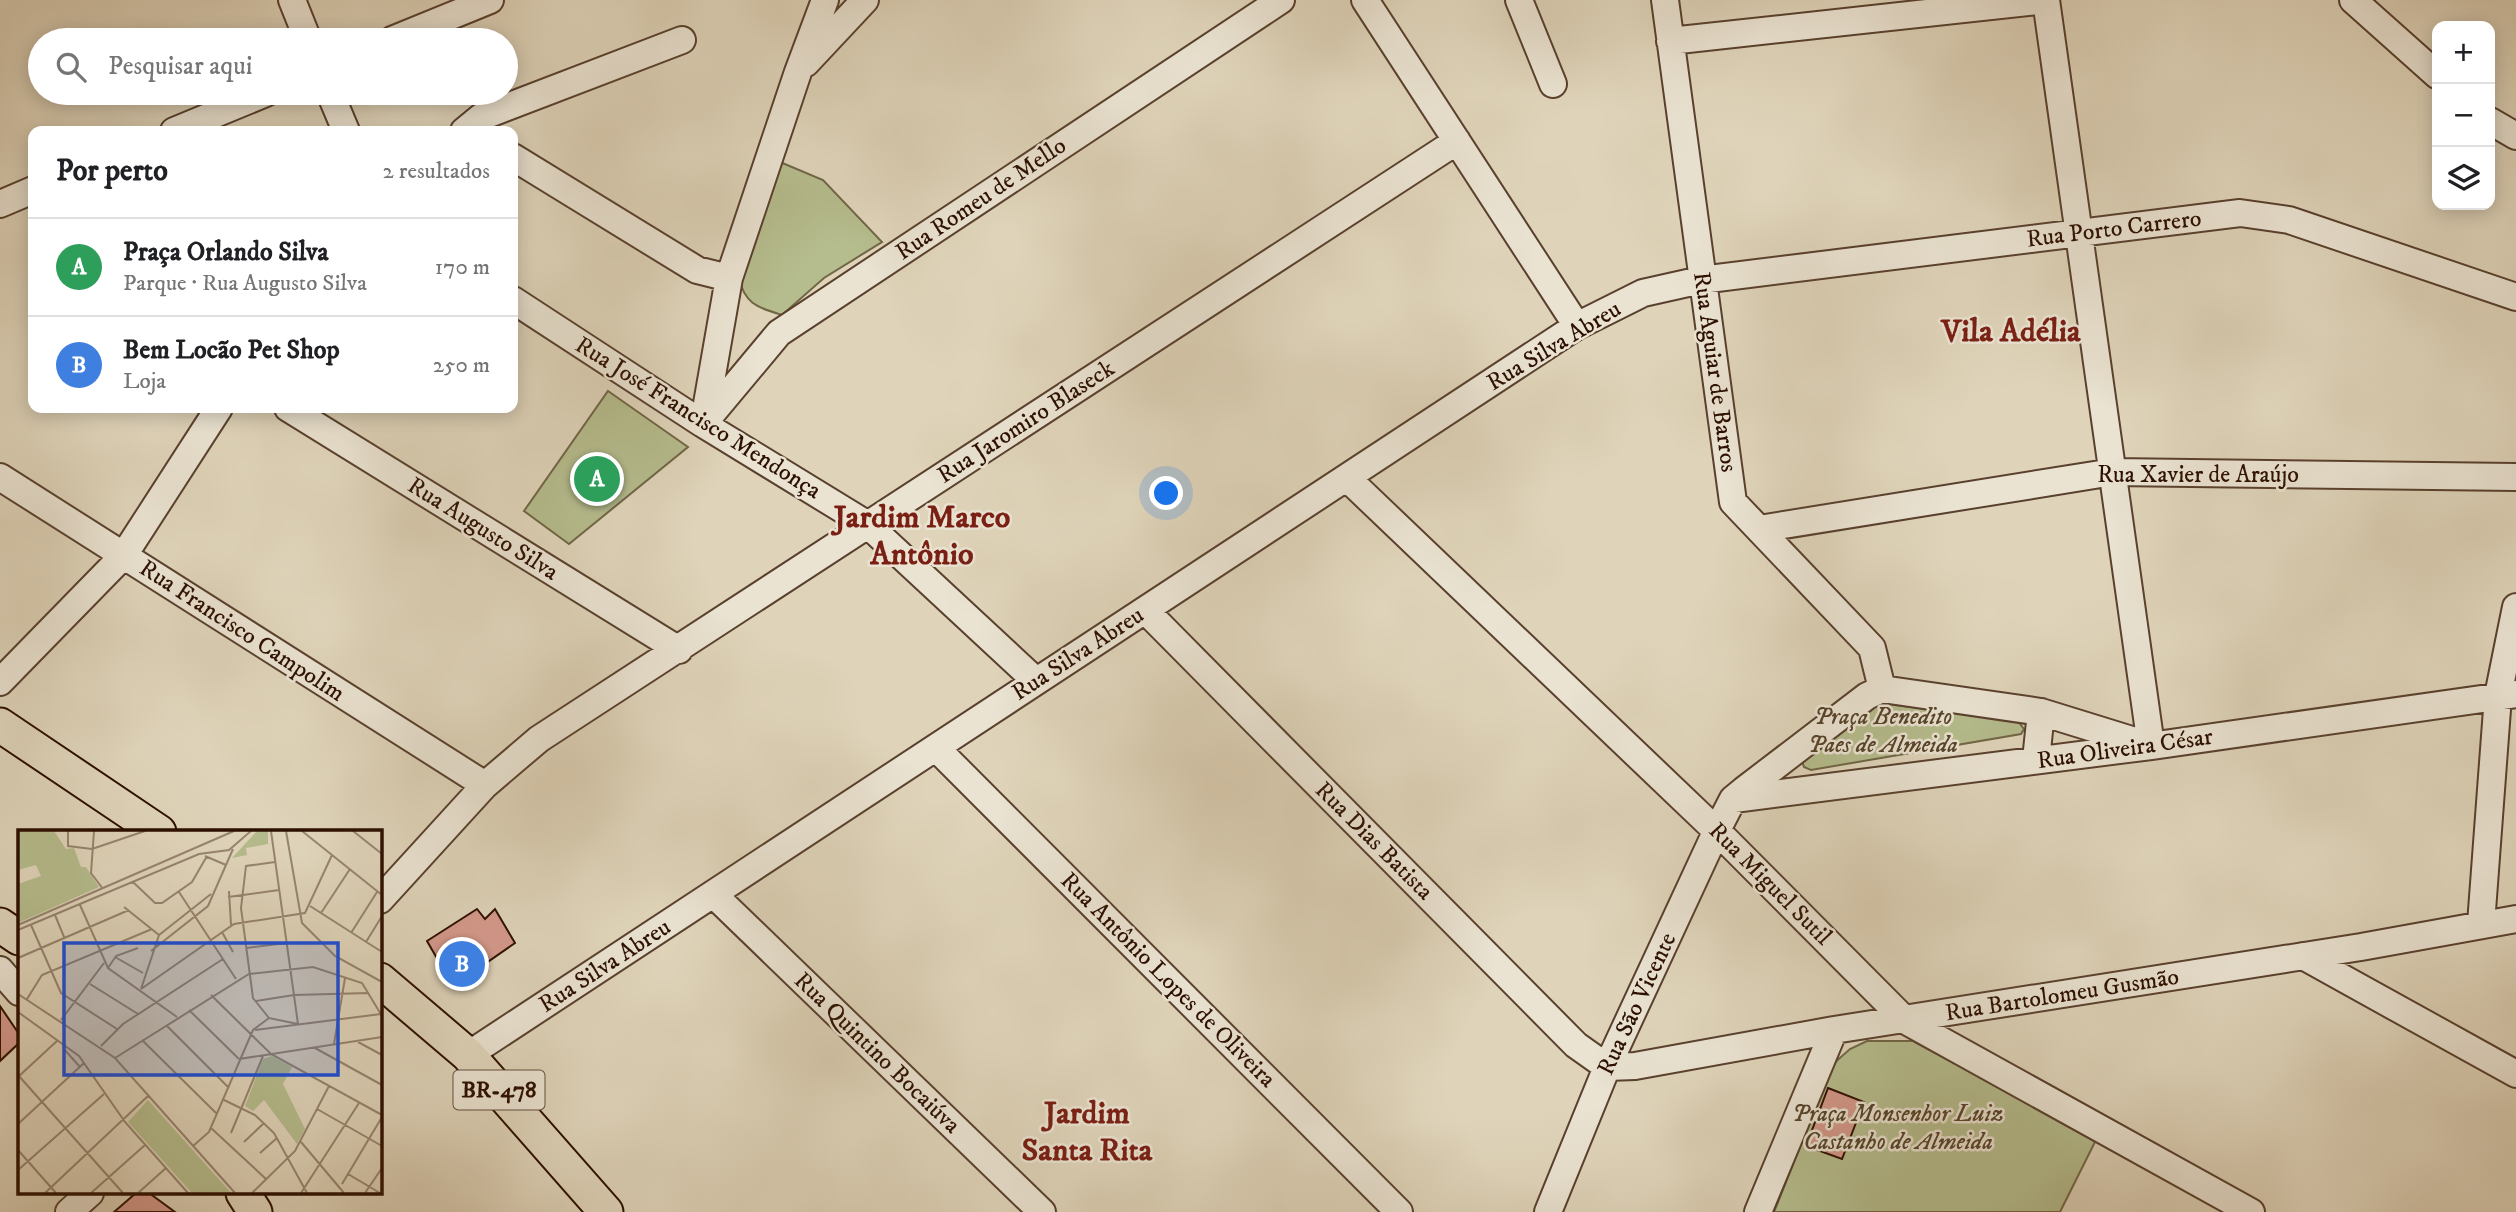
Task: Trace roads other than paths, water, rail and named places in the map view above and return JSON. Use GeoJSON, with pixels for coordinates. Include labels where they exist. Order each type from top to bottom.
{"type":"FeatureCollection","features":[{"type":"Feature","properties":{"kind":"main road"},"geometry":{"type":"LineString","coordinates":[[0,725],[156,830]]}},
{"type":"Feature","properties":{"kind":"main road"},"geometry":{"type":"LineString","coordinates":[[0,925],[18,937]]}},
{"type":"Feature","properties":{"kind":"main road","name":"BR-478"},"geometry":{"type":"LineString","coordinates":[[382,982],[468,1055],[606,1212]]}},
{"type":"Feature","properties":{"kind":"main road"},"geometry":{"type":"LineString","coordinates":[[244,1194],[255,1212]]}},
{"type":"Feature","properties":{"kind":"street"},"geometry":{"type":"LineString","coordinates":[[292,0],[303,28]]}},
{"type":"Feature","properties":{"kind":"street"},"geometry":{"type":"LineString","coordinates":[[422,28],[490,0]]}},
{"type":"Feature","properties":{"kind":"street"},"geometry":{"type":"LineString","coordinates":[[703,424],[729,278],[825,0]]}},
{"type":"Feature","properties":{"kind":"street"},"geometry":{"type":"LineString","coordinates":[[798,72],[865,0]]}},
{"type":"Feature","properties":{"kind":"street","name":"Rua Romeu de Mello"},"geometry":{"type":"LineString","coordinates":[[703,424],[779,334],[1282,0]]}},
{"type":"Feature","properties":{"kind":"street"},"geometry":{"type":"LineString","coordinates":[[1365,0],[1577,326]]}},
{"type":"Feature","properties":{"kind":"street"},"geometry":{"type":"LineString","coordinates":[[1519,0],[1553,84]]}},
{"type":"Feature","properties":{"kind":"street","name":"Rua Aguiar de Barros"},"geometry":{"type":"LineString","coordinates":[[1665,0],[1733,502],[1872,648],[1882,689]]}},
{"type":"Feature","properties":{"kind":"street"},"geometry":{"type":"LineString","coordinates":[[1670,41],[2046,0],[2151,746],[2040,712],[1882,689],[1867,696],[1733,799]]}},
{"type":"Feature","properties":{"kind":"street"},"geometry":{"type":"LineString","coordinates":[[2353,0],[2432,71]]}},
{"type":"Feature","properties":{"kind":"street"},"geometry":{"type":"LineString","coordinates":[[518,103],[682,40]]}},
{"type":"Feature","properties":{"kind":"street"},"geometry":{"type":"LineString","coordinates":[[186,126],[237,105]]}},
{"type":"Feature","properties":{"kind":"street"},"geometry":{"type":"LineString","coordinates":[[335,105],[344,126]]}},
{"type":"Feature","properties":{"kind":"street"},"geometry":{"type":"LineString","coordinates":[[471,126],[481,117],[512,105]]}},
{"type":"Feature","properties":{"kind":"street"},"geometry":{"type":"LineString","coordinates":[[2495,124],[2516,136]]}},
{"type":"Feature","properties":{"kind":"street","name":"Rua Jaromiro Blaseck"},"geometry":{"type":"LineString","coordinates":[[382,898],[485,785],[539,738],[679,650],[1457,141]]}},
{"type":"Feature","properties":{"kind":"street"},"geometry":{"type":"LineString","coordinates":[[518,159],[697,271],[729,278]]}},
{"type":"Feature","properties":{"kind":"street"},"geometry":{"type":"LineString","coordinates":[[0,204],[28,192]]}},
{"type":"Feature","properties":{"kind":"street","name":"Rua Porto Carrero"},"geometry":{"type":"LineString","coordinates":[[1702,281],[2239,213],[2290,220],[2516,297]]}},
{"type":"Feature","properties":{"kind":"street","name":"Rua Silva Abreu"},"geometry":{"type":"LineString","coordinates":[[468,1055],[1577,326],[1643,293],[1702,281]]}},
{"type":"Feature","properties":{"kind":"street","name":"Rua José Francisco Mendonça"},"geometry":{"type":"LineString","coordinates":[[518,303],[703,424],[868,525],[1036,681]]}},
{"type":"Feature","properties":{"kind":"street"},"geometry":{"type":"LineString","coordinates":[[0,682],[124,555],[216,413]]}},
{"type":"Feature","properties":{"kind":"street","name":"Rua Augusto Silva"},"geometry":{"type":"LineString","coordinates":[[296,413],[679,650]]}},
{"type":"Feature","properties":{"kind":"street","name":"Rua Xavier de Araújo"},"geometry":{"type":"LineString","coordinates":[[1759,529],[2113,472],[2516,477]]}},
{"type":"Feature","properties":{"kind":"street","name":"Rua Francisco Campolim"},"geometry":{"type":"LineString","coordinates":[[0,477],[485,785]]}},
{"type":"Feature","properties":{"kind":"street","name":"Rua Miguel Sutil"},"geometry":{"type":"LineString","coordinates":[[1347,478],[1717,830],[1906,1021],[2251,1212]]}},
{"type":"Feature","properties":{"kind":"street"},"geometry":{"type":"LineString","coordinates":[[2481,924],[2516,607]]}},
{"type":"Feature","properties":{"kind":"street","name":"Rua Dias Batista"},"geometry":{"type":"LineString","coordinates":[[1145,610],[1576,1045],[1607,1067]]}},
{"type":"Feature","properties":{"kind":"street","name":"Rua Oliveira César"},"geometry":{"type":"LineString","coordinates":[[1733,799],[2151,746],[2507,695]]}},
{"type":"Feature","properties":{"kind":"street"},"geometry":{"type":"LineString","coordinates":[[2036,760],[2040,712]]}},
{"type":"Feature","properties":{"kind":"street","name":"Rua Antônio Lopes de Oliveira"},"geometry":{"type":"LineString","coordinates":[[936,748],[1399,1212]]}},
{"type":"Feature","properties":{"kind":"street"},"geometry":{"type":"LineString","coordinates":[[1787,757],[1778,776],[1782,782],[1800,790]]}},
{"type":"Feature","properties":{"kind":"street","name":"Rua São Vicente"},"geometry":{"type":"LineString","coordinates":[[1548,1212],[1607,1067],[1733,799]]}},
{"type":"Feature","properties":{"kind":"street","name":"Rua Quintino Bocaiúva"},"geometry":{"type":"LineString","coordinates":[[713,894],[1042,1212]]}},
{"type":"Feature","properties":{"kind":"street","name":"Rua Bartolomeu Gusmão"},"geometry":{"type":"LineString","coordinates":[[1607,1067],[1635,1066],[1834,1030],[1906,1021],[2361,947],[2516,919]]}},
{"type":"Feature","properties":{"kind":"street"},"geometry":{"type":"LineString","coordinates":[[2360,987],[2361,947]]}},
{"type":"Feature","properties":{"kind":"street"},"geometry":{"type":"LineString","coordinates":[[2304,956],[2516,1074]]}},
{"type":"Feature","properties":{"kind":"street"},"geometry":{"type":"LineString","coordinates":[[0,970],[18,991]]}},
{"type":"Feature","properties":{"kind":"street"},"geometry":{"type":"LineString","coordinates":[[1758,1212],[1834,1030]]}},
{"type":"Feature","properties":{"kind":"street"},"geometry":{"type":"LineString","coordinates":[[69,1212],[89,1194]]}},
{"type":"Feature","properties":{"kind":"place","name":"Praça Orlando Silva"},"geometry":{"type":"Point","coordinates":[597,479]}},
{"type":"Feature","properties":{"kind":"place","name":"Bem Locão Pet Shop"},"geometry":{"type":"Point","coordinates":[462,964]}},
{"type":"Feature","properties":{"kind":"district","name":"Vila Adélia"},"geometry":{"type":"Point","coordinates":[2011,332]}},
{"type":"Feature","properties":{"kind":"district","name":"Jardim Marco Antônio"},"geometry":{"type":"Point","coordinates":[922,536]}},
{"type":"Feature","properties":{"kind":"district","name":"Jardim Santa Rita"},"geometry":{"type":"Point","coordinates":[1087,1132]}},
{"type":"Feature","properties":{"kind":"park label","name":"Praça Benedito Paes de Almeida"},"geometry":{"type":"Point","coordinates":[1883,731]}},
{"type":"Feature","properties":{"kind":"park label","name":"Praça Monsenhor Luiz Castanho de Almeida"},"geometry":{"type":"Point","coordinates":[1898,1128]}}]}
